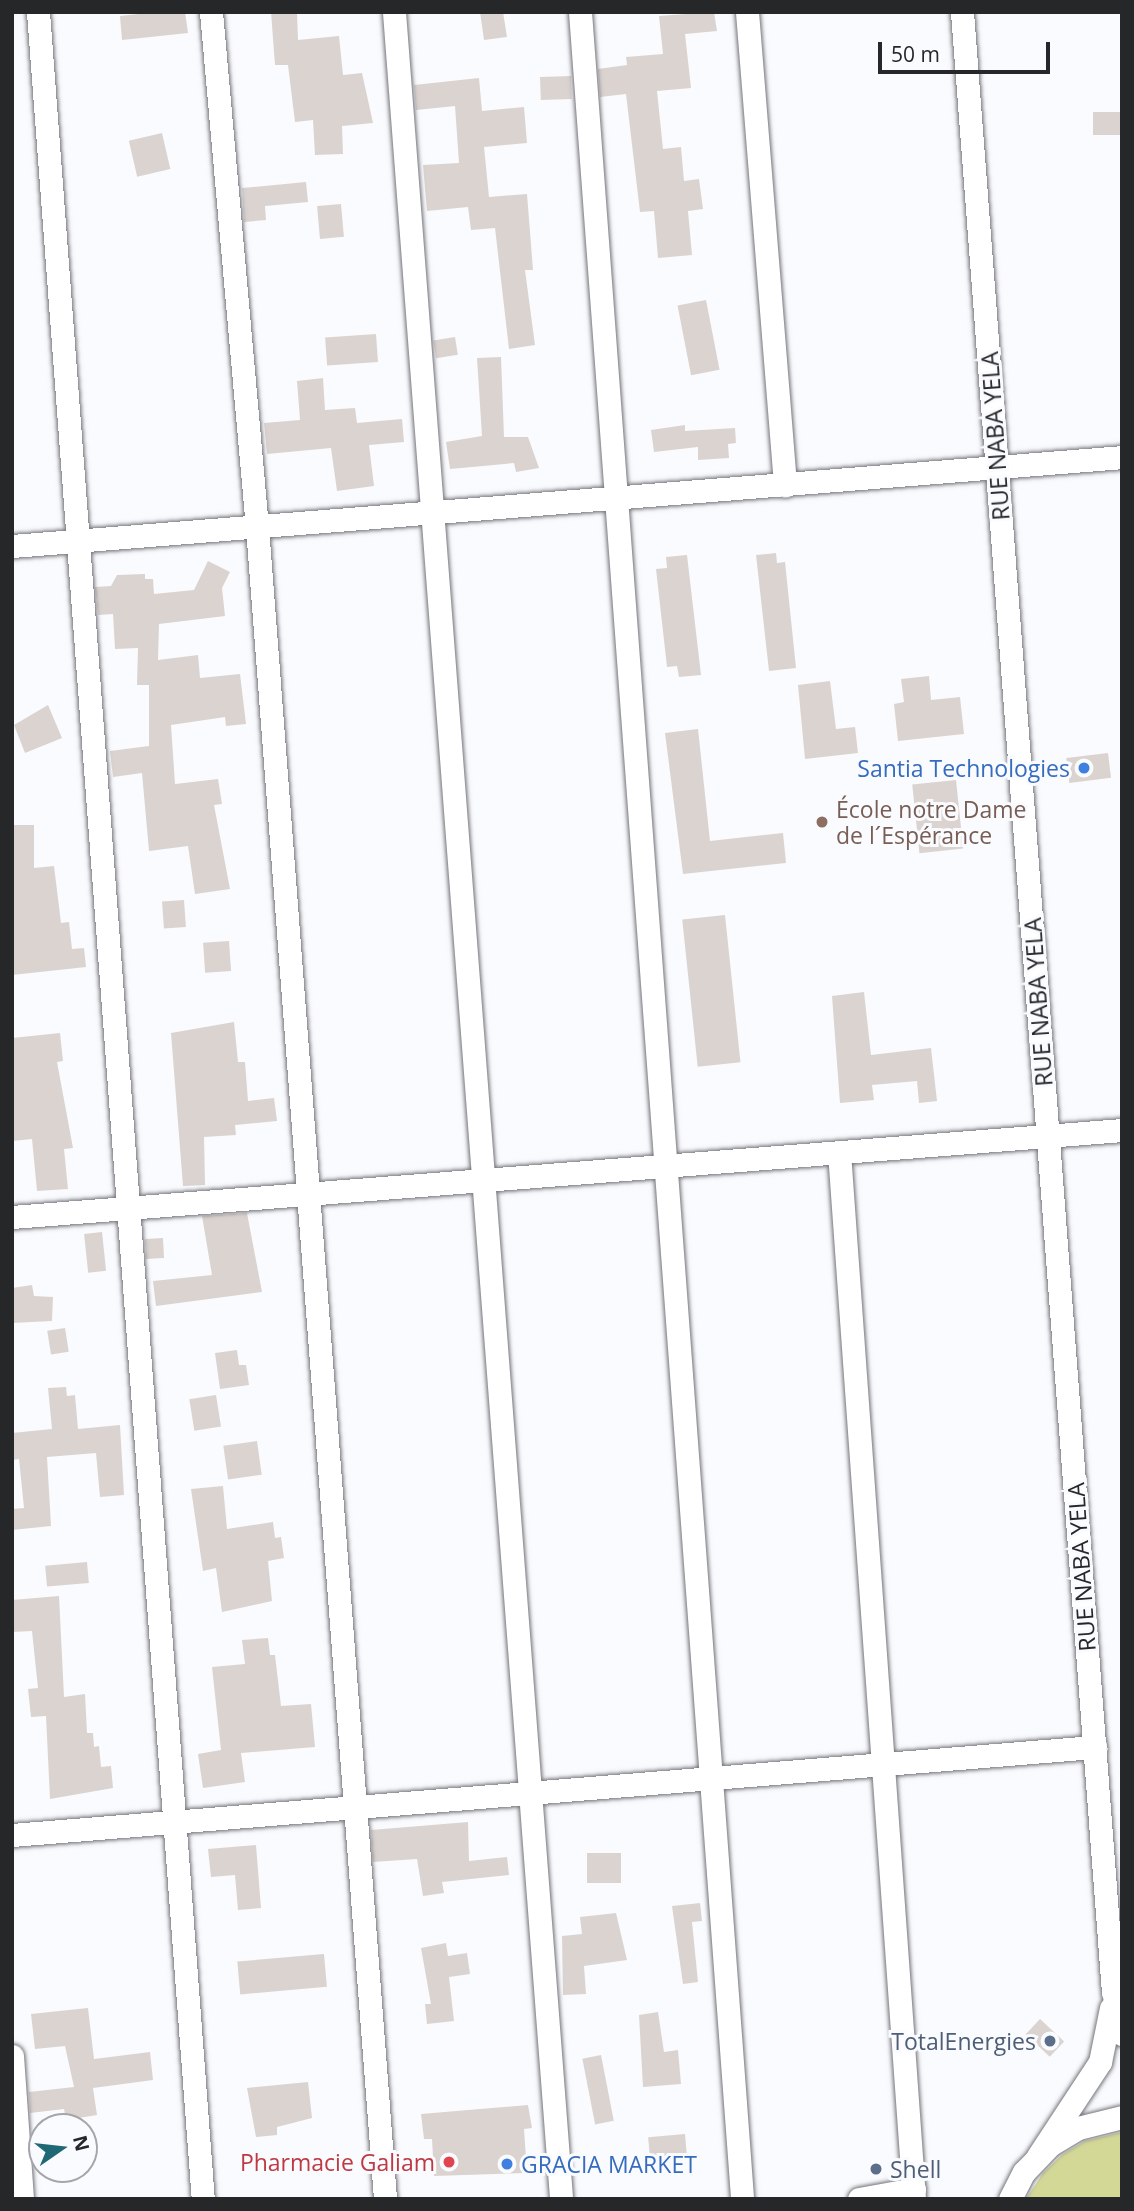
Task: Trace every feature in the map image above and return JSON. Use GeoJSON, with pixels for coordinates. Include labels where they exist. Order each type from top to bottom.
{"type":"FeatureCollection","features":[{"type":"Feature","properties":{"kind":"street"},"geometry":{"type":"LineString","coordinates":[[38,12],[76,540],[178,1824],[203,2199]]}},
{"type":"Feature","properties":{"kind":"street"},"geometry":{"type":"LineString","coordinates":[[211,12],[257,527],[385,2199]]}},
{"type":"Feature","properties":{"kind":"street"},"geometry":{"type":"LineString","coordinates":[[394,12],[561,2199]]}},
{"type":"Feature","properties":{"kind":"street"},"geometry":{"type":"LineString","coordinates":[[580,12],[714,1780],[742,2199]]}},
{"type":"Feature","properties":{"kind":"street"},"geometry":{"type":"LineString","coordinates":[[747,12],[785,485]]}},
{"type":"Feature","properties":{"kind":"street","name":"RUE NABA YELA"},"geometry":{"type":"LineString","coordinates":[[962,12],[1113,1991]]}},
{"type":"Feature","properties":{"kind":"street"},"geometry":{"type":"LineString","coordinates":[[12,546],[1122,457]]}},
{"type":"Feature","properties":{"kind":"street"},"geometry":{"type":"LineString","coordinates":[[12,1217],[1122,1130]]}},
{"type":"Feature","properties":{"kind":"street"},"geometry":{"type":"LineString","coordinates":[[839,1152],[914,2194],[859,2199]]}},
{"type":"Feature","properties":{"kind":"street"},"geometry":{"type":"LineString","coordinates":[[12,1835],[178,1824],[1095,1747]]}},
{"type":"Feature","properties":{"kind":"street"},"geometry":{"type":"LineString","coordinates":[[1113,1991],[1122,2034]]}},
{"type":"Feature","properties":{"kind":"street"},"geometry":{"type":"LineString","coordinates":[[1010,2199],[1100,2062],[1109,2031],[1113,1991]]}},
{"type":"Feature","properties":{"kind":"street"},"geometry":{"type":"LineString","coordinates":[[12,2056],[22,2199]]}},
{"type":"Feature","properties":{"kind":"street"},"geometry":{"type":"LineString","coordinates":[[999,2199],[1031,2164],[1078,2127],[1122,2118]]}},
{"type":"Feature","properties":{"kind":"green space"},"geometry":{"type":"Polygon","coordinates":[[[1122,2132],[1122,2199],[1026,2199],[1043,2173],[1063,2154],[1085,2141],[1122,2132]]]}},
{"type":"Feature","properties":{"kind":"building"},"geometry":{"type":"Polygon","coordinates":[[[185,12],[188,33],[122,40],[120,16],[185,12]]]}},
{"type":"Feature","properties":{"kind":"building"},"geometry":{"type":"Polygon","coordinates":[[[271,12],[297,12],[298,40],[339,36],[343,75],[362,73],[373,123],[342,126],[343,154],[315,155],[313,120],[295,122],[288,65],[275,65],[271,12]]]}},
{"type":"Feature","properties":{"kind":"building"},"geometry":{"type":"Polygon","coordinates":[[[480,12],[503,12],[507,37],[484,40],[480,12]]]}},
{"type":"Feature","properties":{"kind":"building"},"geometry":{"type":"Polygon","coordinates":[[[714,12],[717,31],[685,34],[691,88],[657,91],[663,149],[681,147],[684,181],[699,179],[703,209],[688,211],[692,255],[658,258],[654,211],[640,212],[626,94],[600,97],[598,69],[627,65],[626,57],[663,54],[659,16],[714,12]]]}},
{"type":"Feature","properties":{"kind":"building"},"geometry":{"type":"Polygon","coordinates":[[[571,76],[572,99],[541,100],[540,77],[571,76]]]}},
{"type":"Feature","properties":{"kind":"building"},"geometry":{"type":"Polygon","coordinates":[[[479,78],[482,111],[524,107],[527,143],[484,147],[489,197],[527,194],[533,270],[525,270],[535,345],[509,349],[495,228],[471,230],[468,207],[427,211],[423,165],[459,163],[455,106],[416,110],[414,85],[479,78]]]}},
{"type":"Feature","properties":{"kind":"building"},"geometry":{"type":"Polygon","coordinates":[[[1093,112],[1122,112],[1122,135],[1093,135],[1093,112]]]}},
{"type":"Feature","properties":{"kind":"building"},"geometry":{"type":"Polygon","coordinates":[[[162,133],[170,169],[137,177],[129,141],[162,133]]]}},
{"type":"Feature","properties":{"kind":"building"},"geometry":{"type":"Polygon","coordinates":[[[306,182],[308,202],[265,206],[266,220],[244,222],[242,188],[306,182]]]}},
{"type":"Feature","properties":{"kind":"building"},"geometry":{"type":"Polygon","coordinates":[[[341,204],[344,237],[320,239],[317,206],[341,204]]]}},
{"type":"Feature","properties":{"kind":"building"},"geometry":{"type":"Polygon","coordinates":[[[706,300],[720,370],[691,375],[678,306],[706,300]]]}},
{"type":"Feature","properties":{"kind":"building"},"geometry":{"type":"Polygon","coordinates":[[[376,334],[378,362],[327,365],[325,338],[376,334]]]}},
{"type":"Feature","properties":{"kind":"building"},"geometry":{"type":"Polygon","coordinates":[[[455,337],[458,355],[436,358],[433,340],[455,337]]]}},
{"type":"Feature","properties":{"kind":"building"},"geometry":{"type":"Polygon","coordinates":[[[501,357],[504,437],[528,437],[539,468],[516,472],[514,463],[450,469],[446,442],[482,436],[477,358],[501,357]]]}},
{"type":"Feature","properties":{"kind":"building"},"geometry":{"type":"Polygon","coordinates":[[[323,378],[325,410],[355,408],[357,423],[402,419],[404,442],[369,445],[374,486],[337,491],[331,448],[267,454],[264,423],[300,420],[297,381],[323,378]]]}},
{"type":"Feature","properties":{"kind":"building"},"geometry":{"type":"Polygon","coordinates":[[[685,425],[685,431],[735,428],[736,443],[728,444],[729,458],[698,460],[698,447],[654,452],[651,430],[685,425]]]}},
{"type":"Feature","properties":{"kind":"building"},"geometry":{"type":"Polygon","coordinates":[[[776,553],[777,563],[785,562],[796,668],[769,671],[756,555],[776,553]]]}},
{"type":"Feature","properties":{"kind":"building"},"geometry":{"type":"Polygon","coordinates":[[[687,555],[701,675],[679,677],[677,666],[667,667],[656,569],[667,568],[666,557],[687,555]]]}},
{"type":"Feature","properties":{"kind":"building"},"geometry":{"type":"Polygon","coordinates":[[[208,561],[230,572],[222,588],[225,616],[159,624],[158,660],[198,655],[200,678],[240,674],[246,724],[226,726],[225,717],[171,725],[175,784],[218,779],[222,804],[214,805],[230,889],[195,894],[188,846],[149,851],[142,773],[113,777],[110,751],[149,746],[149,685],[137,685],[138,648],[115,649],[113,614],[98,615],[95,587],[111,586],[117,575],[145,574],[145,579],[153,579],[154,594],[194,590],[208,561]]]}},
{"type":"Feature","properties":{"kind":"building"},"geometry":{"type":"Polygon","coordinates":[[[929,676],[931,700],[960,697],[964,734],[898,741],[894,704],[904,702],[901,679],[929,676]]]}},
{"type":"Feature","properties":{"kind":"building"},"geometry":{"type":"Polygon","coordinates":[[[830,681],[836,729],[855,727],[858,753],[805,759],[798,685],[830,681]]]}},
{"type":"Feature","properties":{"kind":"building"},"geometry":{"type":"Polygon","coordinates":[[[48,705],[62,738],[25,753],[14,725],[48,705]]]}},
{"type":"Feature","properties":{"kind":"building"},"geometry":{"type":"Polygon","coordinates":[[[698,729],[710,841],[783,833],[786,863],[683,874],[665,733],[698,729]]]}},
{"type":"Feature","properties":{"kind":"building"},"geometry":{"type":"Polygon","coordinates":[[[1108,753],[1111,778],[1069,783],[1066,758],[1108,753]]]}},
{"type":"Feature","properties":{"kind":"building"},"geometry":{"type":"Polygon","coordinates":[[[956,780],[963,849],[919,853],[912,785],[956,780]]]}},
{"type":"Feature","properties":{"kind":"building"},"geometry":{"type":"Polygon","coordinates":[[[12,825],[34,825],[34,868],[54,866],[61,923],[69,922],[72,949],[84,948],[86,967],[12,975],[12,825]]]}},
{"type":"Feature","properties":{"kind":"building"},"geometry":{"type":"Polygon","coordinates":[[[184,900],[186,927],[164,928],[162,902],[184,900]]]}},
{"type":"Feature","properties":{"kind":"building"},"geometry":{"type":"Polygon","coordinates":[[[725,915],[740,1062],[698,1067],[682,919],[725,915]]]}},
{"type":"Feature","properties":{"kind":"building"},"geometry":{"type":"Polygon","coordinates":[[[229,941],[231,971],[205,973],[203,943],[229,941]]]}},
{"type":"Feature","properties":{"kind":"building"},"geometry":{"type":"Polygon","coordinates":[[[864,992],[871,1055],[931,1048],[937,1101],[919,1103],[917,1081],[872,1085],[874,1100],[840,1103],[832,996],[864,992]]]}},
{"type":"Feature","properties":{"kind":"building"},"geometry":{"type":"Polygon","coordinates":[[[234,1022],[238,1062],[245,1062],[248,1101],[274,1098],[277,1121],[235,1125],[236,1135],[204,1137],[205,1185],[183,1186],[171,1033],[234,1022]]]}},
{"type":"Feature","properties":{"kind":"building"},"geometry":{"type":"Polygon","coordinates":[[[60,1033],[63,1061],[57,1062],[73,1148],[64,1149],[68,1189],[37,1191],[32,1139],[12,1141],[12,1038],[60,1033]]]}},
{"type":"Feature","properties":{"kind":"building"},"geometry":{"type":"Polygon","coordinates":[[[247,1213],[262,1292],[156,1306],[153,1281],[212,1275],[202,1216],[247,1213]]]}},
{"type":"Feature","properties":{"kind":"building"},"geometry":{"type":"Polygon","coordinates":[[[102,1232],[106,1271],[88,1273],[84,1234],[102,1232]]]}},
{"type":"Feature","properties":{"kind":"building"},"geometry":{"type":"Polygon","coordinates":[[[163,1238],[164,1258],[146,1259],[145,1239],[163,1238]]]}},
{"type":"Feature","properties":{"kind":"building"},"geometry":{"type":"Polygon","coordinates":[[[32,1285],[34,1296],[53,1297],[52,1321],[12,1323],[12,1288],[32,1285]]]}},
{"type":"Feature","properties":{"kind":"building"},"geometry":{"type":"Polygon","coordinates":[[[65,1328],[69,1352],[51,1355],[47,1331],[65,1328]]]}},
{"type":"Feature","properties":{"kind":"building"},"geometry":{"type":"Polygon","coordinates":[[[237,1350],[239,1365],[246,1365],[249,1385],[220,1389],[215,1353],[237,1350]]]}},
{"type":"Feature","properties":{"kind":"building"},"geometry":{"type":"Polygon","coordinates":[[[66,1387],[67,1396],[75,1395],[78,1429],[120,1425],[124,1495],[100,1497],[96,1453],[47,1457],[51,1526],[12,1530],[12,1509],[24,1508],[19,1459],[12,1460],[12,1433],[52,1429],[48,1388],[66,1387]]]}},
{"type":"Feature","properties":{"kind":"building"},"geometry":{"type":"Polygon","coordinates":[[[216,1395],[221,1427],[194,1431],[189,1399],[216,1395]]]}},
{"type":"Feature","properties":{"kind":"building"},"geometry":{"type":"Polygon","coordinates":[[[257,1441],[262,1475],[228,1479],[223,1446],[257,1441]]]}},
{"type":"Feature","properties":{"kind":"building"},"geometry":{"type":"Polygon","coordinates":[[[223,1486],[227,1529],[273,1522],[275,1538],[281,1537],[284,1558],[268,1561],[272,1601],[222,1612],[216,1568],[203,1571],[191,1489],[223,1486]]]}},
{"type":"Feature","properties":{"kind":"building"},"geometry":{"type":"Polygon","coordinates":[[[87,1562],[89,1583],[47,1587],[45,1566],[87,1562]]]}},
{"type":"Feature","properties":{"kind":"building"},"geometry":{"type":"Polygon","coordinates":[[[59,1596],[64,1697],[85,1694],[87,1733],[93,1733],[94,1747],[99,1746],[101,1767],[111,1766],[113,1788],[50,1799],[46,1716],[31,1717],[28,1689],[38,1688],[32,1631],[12,1632],[12,1600],[59,1596]]]}},
{"type":"Feature","properties":{"kind":"building"},"geometry":{"type":"Polygon","coordinates":[[[268,1638],[270,1655],[275,1655],[281,1706],[311,1704],[315,1747],[241,1753],[245,1782],[203,1788],[198,1754],[221,1750],[212,1667],[245,1664],[242,1640],[268,1638]]]}},
{"type":"Feature","properties":{"kind":"building"},"geometry":{"type":"Polygon","coordinates":[[[468,1822],[469,1861],[507,1857],[509,1875],[442,1882],[444,1893],[423,1896],[417,1859],[373,1862],[371,1830],[468,1822]]]}},
{"type":"Feature","properties":{"kind":"building"},"geometry":{"type":"Polygon","coordinates":[[[256,1845],[261,1908],[238,1910],[235,1875],[211,1877],[208,1849],[256,1845]]]}},
{"type":"Feature","properties":{"kind":"building"},"geometry":{"type":"Polygon","coordinates":[[[587,1853],[621,1853],[621,1883],[587,1883],[587,1853]]]}},
{"type":"Feature","properties":{"kind":"building"},"geometry":{"type":"Polygon","coordinates":[[[700,1903],[702,1921],[692,1922],[698,1982],[683,1984],[672,1906],[700,1903]]]}},
{"type":"Feature","properties":{"kind":"building"},"geometry":{"type":"Polygon","coordinates":[[[616,1913],[627,1960],[584,1966],[586,1994],[563,1995],[562,1936],[582,1934],[580,1917],[616,1913]]]}},
{"type":"Feature","properties":{"kind":"building"},"geometry":{"type":"Polygon","coordinates":[[[446,1943],[448,1956],[467,1953],[470,1974],[449,1977],[454,2021],[427,2024],[425,2004],[431,2004],[421,1948],[446,1943]]]}},
{"type":"Feature","properties":{"kind":"building"},"geometry":{"type":"Polygon","coordinates":[[[324,1954],[327,1987],[240,1994],[237,1962],[324,1954]]]}},
{"type":"Feature","properties":{"kind":"building"},"geometry":{"type":"Polygon","coordinates":[[[88,2008],[94,2059],[150,2052],[153,2080],[93,2088],[97,2113],[65,2113],[64,2109],[30,2113],[29,2092],[74,2087],[65,2046],[35,2049],[31,2014],[88,2008]]]}},
{"type":"Feature","properties":{"kind":"building"},"geometry":{"type":"Polygon","coordinates":[[[658,2012],[664,2052],[678,2050],[681,2084],[643,2087],[639,2015],[658,2012]]]}},
{"type":"Feature","properties":{"kind":"building"},"geometry":{"type":"Polygon","coordinates":[[[1040,2019],[1064,2042],[1050,2057],[1026,2034],[1040,2019]]]}},
{"type":"Feature","properties":{"kind":"building"},"geometry":{"type":"Polygon","coordinates":[[[601,2055],[614,2121],[595,2124],[582,2059],[601,2055]]]}},
{"type":"Feature","properties":{"kind":"building"},"geometry":{"type":"Polygon","coordinates":[[[308,2082],[312,2118],[277,2127],[277,2135],[256,2137],[247,2088],[308,2082]]]}},
{"type":"Feature","properties":{"kind":"building"},"geometry":{"type":"Polygon","coordinates":[[[528,2105],[532,2128],[524,2129],[527,2173],[434,2176],[432,2139],[424,2139],[421,2114],[528,2105]]]}},
{"type":"Feature","properties":{"kind":"building"},"geometry":{"type":"Polygon","coordinates":[[[685,2134],[687,2157],[650,2160],[648,2137],[685,2134]]]}},
{"type":"Feature","properties":{"kind":"place","name":"Santia Technologies"},"geometry":{"type":"Point","coordinates":[1084,768]}},
{"type":"Feature","properties":{"kind":"place","name":"École notre Dame de l´Espérance"},"geometry":{"type":"Point","coordinates":[822,822]}},
{"type":"Feature","properties":{"kind":"place","name":"TotalEnergies"},"geometry":{"type":"Point","coordinates":[1050,2041]}},
{"type":"Feature","properties":{"kind":"place","name":"Pharmacie Galiam"},"geometry":{"type":"Point","coordinates":[449,2162]}},
{"type":"Feature","properties":{"kind":"place","name":"GRACIA MARKET"},"geometry":{"type":"Point","coordinates":[507,2164]}},
{"type":"Feature","properties":{"kind":"place","name":"Shell"},"geometry":{"type":"Point","coordinates":[876,2169]}}]}
